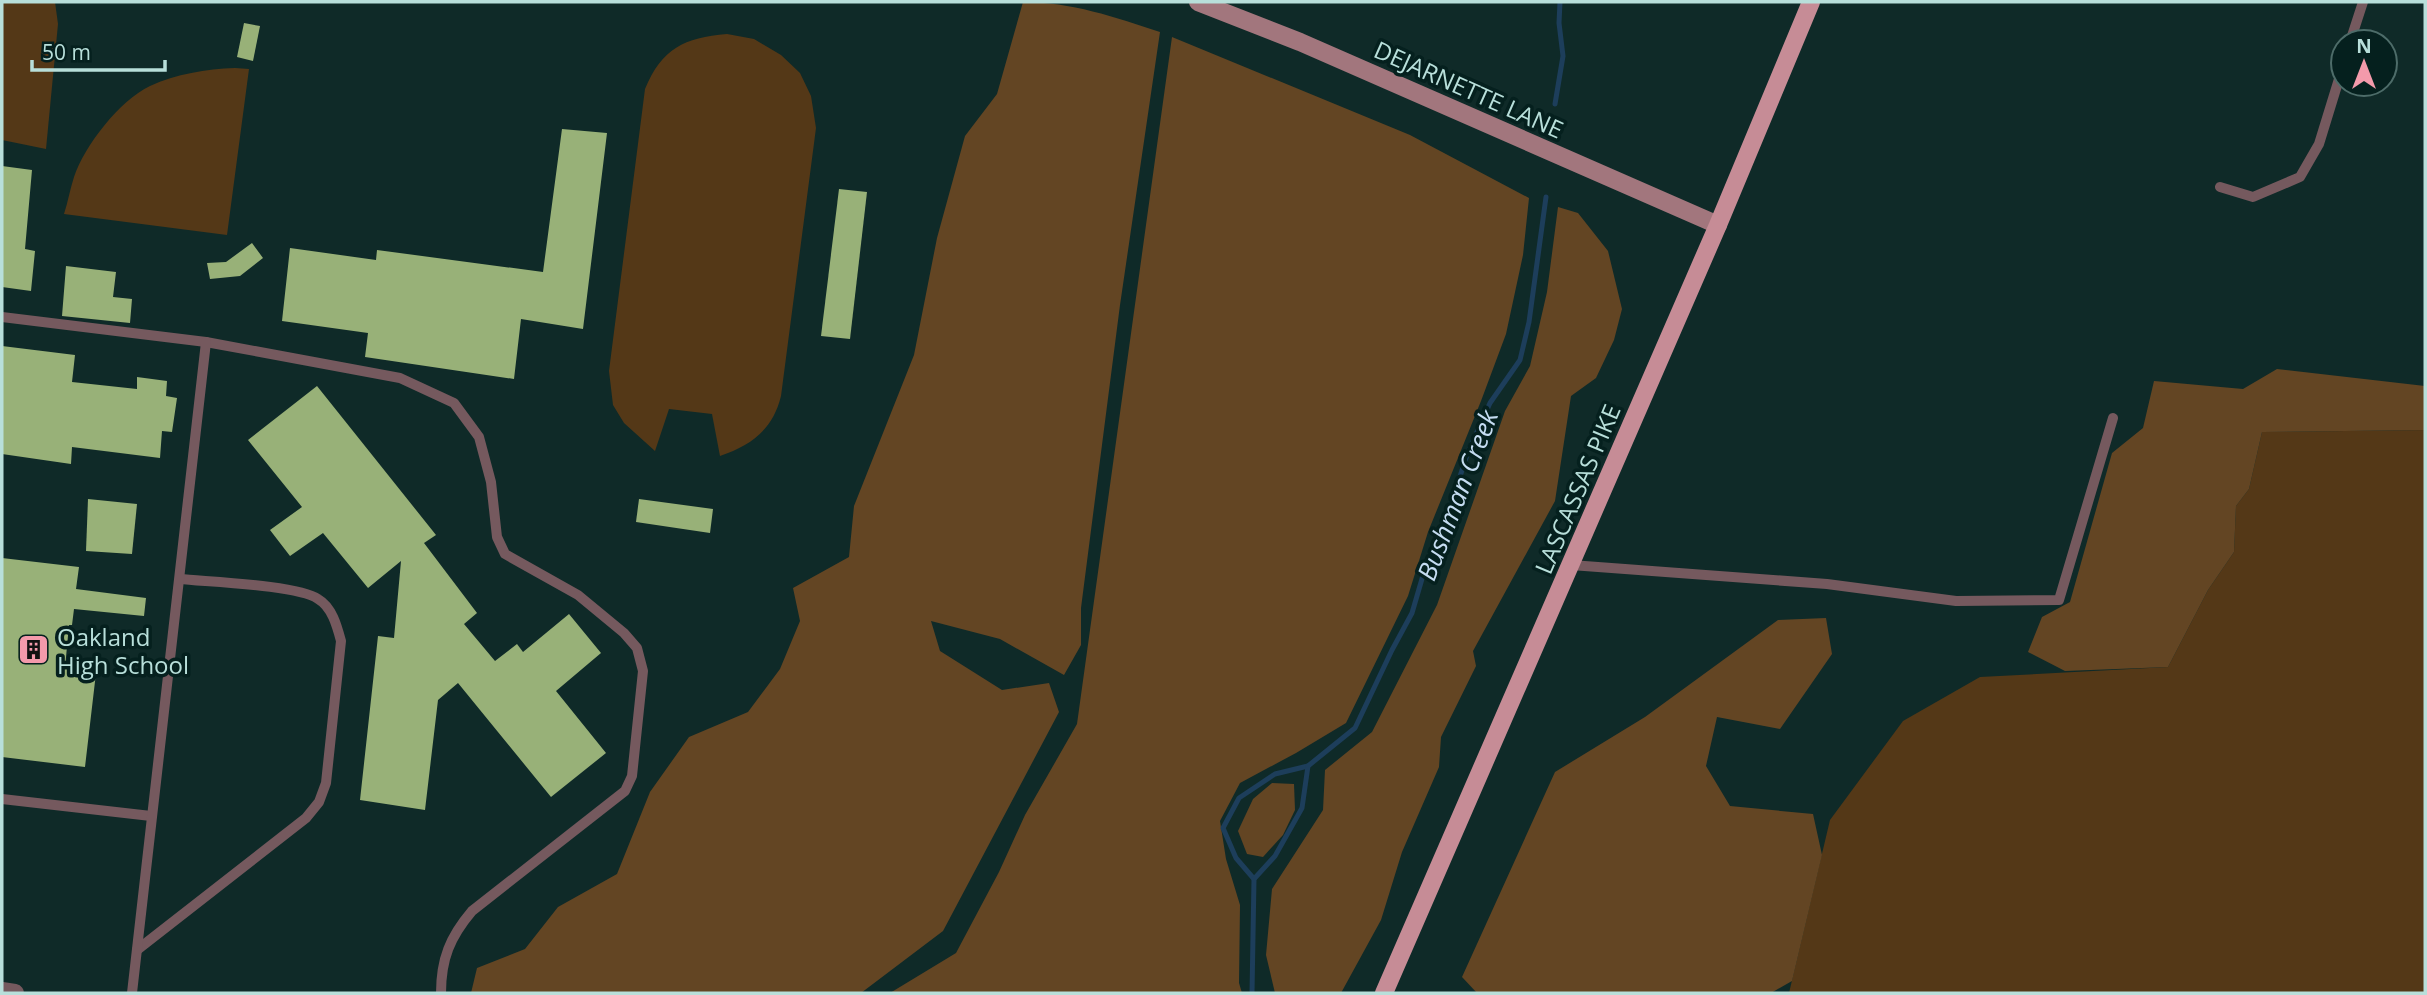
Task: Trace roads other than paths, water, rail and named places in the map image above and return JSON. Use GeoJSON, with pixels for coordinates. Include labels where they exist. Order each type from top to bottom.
{"type":"FeatureCollection","features":[{"type":"Feature","properties":{"kind":"main road","name":"DEJARNETTE LANE"},"geometry":{"type":"LineString","coordinates":[[1198,2],[1312,48],[1718,225]]}},
{"type":"Feature","properties":{"kind":"main road","name":"LASCASSAS PIKE"},"geometry":{"type":"LineString","coordinates":[[1384,993],[1718,225],[1811,2]]}},
{"type":"Feature","properties":{"kind":"street"},"geometry":{"type":"LineString","coordinates":[[2,991],[15,993]]}},
{"type":"Feature","properties":{"kind":"lane"},"geometry":{"type":"LineString","coordinates":[[2354,28],[2362,2]]}},
{"type":"Feature","properties":{"kind":"lane"},"geometry":{"type":"LineString","coordinates":[[2220,187],[2253,197],[2300,177],[2319,144],[2333,98]]}},
{"type":"Feature","properties":{"kind":"lane"},"geometry":{"type":"LineString","coordinates":[[2,317],[206,342],[400,378],[454,403],[479,437],[491,482],[496,537],[505,554],[578,595],[637,648],[643,671],[632,776],[625,792],[472,911],[455,931],[441,968],[441,993]]}},
{"type":"Feature","properties":{"kind":"lane"},"geometry":{"type":"LineString","coordinates":[[132,993],[206,342]]}},
{"type":"Feature","properties":{"kind":"lane"},"geometry":{"type":"LineString","coordinates":[[1571,565],[1828,584],[1956,601],[2059,600],[2113,418]]}},
{"type":"Feature","properties":{"kind":"lane"},"geometry":{"type":"LineString","coordinates":[[137,950],[306,818],[319,802],[326,783],[341,641],[337,624],[329,610],[319,599],[297,591],[180,579]]}},
{"type":"Feature","properties":{"kind":"lane"},"geometry":{"type":"LineString","coordinates":[[2,799],[151,816]]}},
{"type":"Feature","properties":{"kind":"waterway","name":"Bushman Creek"},"geometry":{"type":"LineString","coordinates":[[1555,104],[1563,56],[1559,23],[1560,2]]}},
{"type":"Feature","properties":{"kind":"waterway","name":"Bushman Creek"},"geometry":{"type":"LineString","coordinates":[[1252,993],[1254,879],[1275,856],[1302,808],[1308,766],[1355,728],[1412,613],[1424,572],[1447,516],[1468,452],[1490,403],[1520,360],[1529,322],[1546,197]]}},
{"type":"Feature","properties":{"kind":"waterway","name":"Bushman Creek"},"geometry":{"type":"LineString","coordinates":[[1254,879],[1236,858],[1223,828],[1239,798],[1275,774],[1308,766]]}},
{"type":"Feature","properties":{"kind":"place","name":"Oakland High School"},"geometry":{"type":"Point","coordinates":[34,650]}}]}
